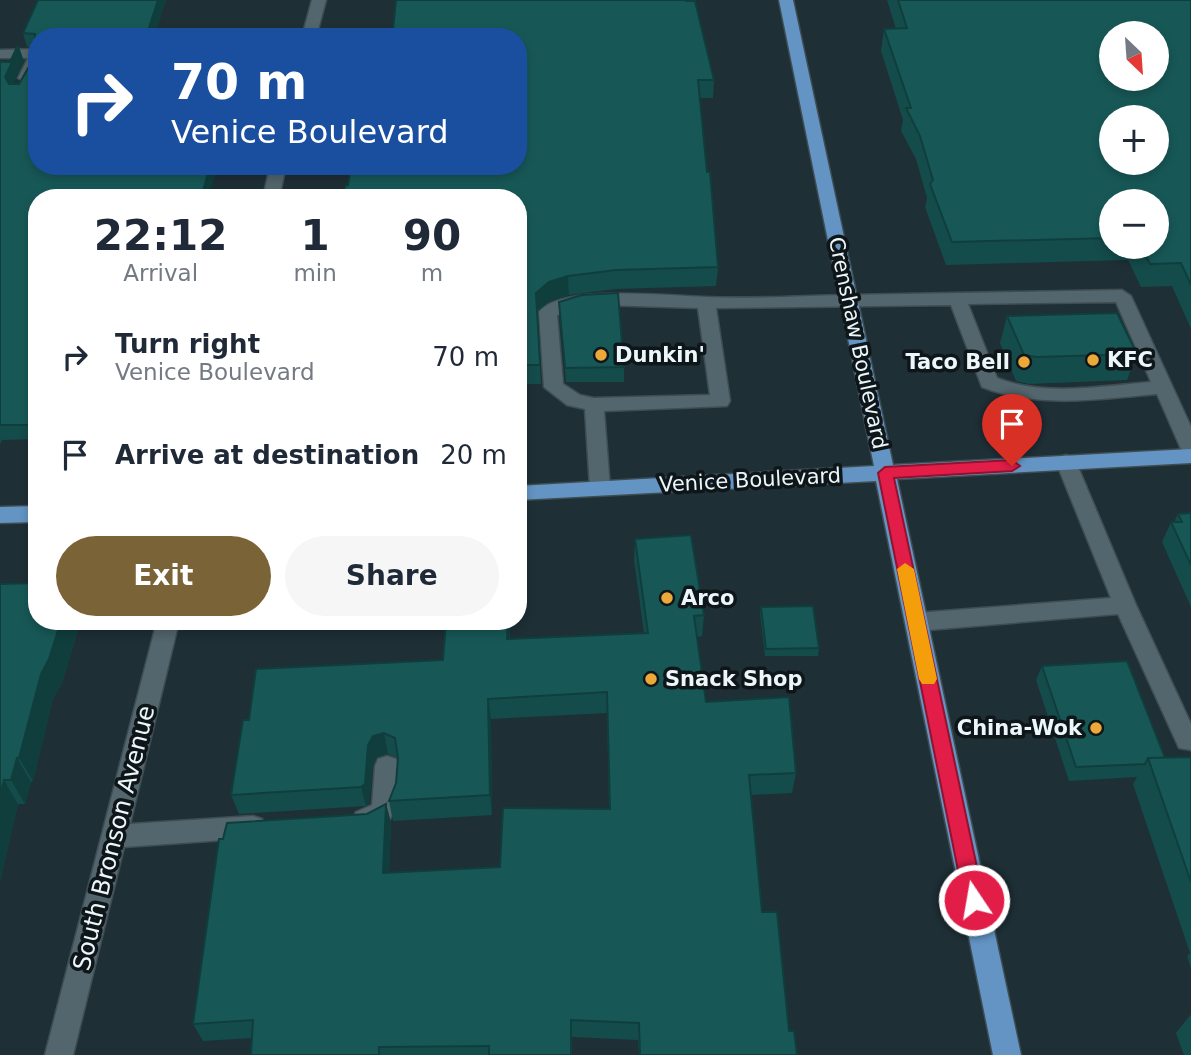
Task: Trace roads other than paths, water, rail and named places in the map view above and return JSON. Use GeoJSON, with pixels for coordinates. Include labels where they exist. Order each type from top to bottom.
{"type":"FeatureCollection","features":[{"type":"Feature","properties":{"kind":"main road","name":"Crenshaw Boulevard"},"geometry":{"type":"LineString","coordinates":[[786,0],[1007,1055]]}},
{"type":"Feature","properties":{"kind":"main road","name":"Venice Boulevard"},"geometry":{"type":"LineString","coordinates":[[527,492],[1191,456]]}},
{"type":"Feature","properties":{"kind":"main road"},"geometry":{"type":"LineString","coordinates":[[0,515],[28,514]]}},
{"type":"Feature","properties":{"kind":"street"},"geometry":{"type":"LineString","coordinates":[[311,28],[319,0]]}},
{"type":"Feature","properties":{"kind":"street"},"geometry":{"type":"LineString","coordinates":[[0,54],[28,53]]}},
{"type":"Feature","properties":{"kind":"street"},"geometry":{"type":"LineString","coordinates":[[19,92],[28,72]]}},
{"type":"Feature","properties":{"kind":"street"},"geometry":{"type":"LineString","coordinates":[[706,303],[720,401],[594,405],[574,400],[554,387],[548,312],[572,302],[661,300],[706,303],[1122,296],[1191,449]]}},
{"type":"Feature","properties":{"kind":"street"},"geometry":{"type":"LineString","coordinates":[[957,298],[989,382],[1001,389],[1026,395],[1163,387]]}},
{"type":"Feature","properties":{"kind":"street"},"geometry":{"type":"LineString","coordinates":[[594,405],[600,488]]}},
{"type":"Feature","properties":{"kind":"street"},"geometry":{"type":"LineString","coordinates":[[1066,463],[1125,605],[1187,741]]}},
{"type":"Feature","properties":{"kind":"street"},"geometry":{"type":"LineString","coordinates":[[916,622],[1125,605]]}},
{"type":"Feature","properties":{"kind":"street","name":"South Bronson Avenue"},"geometry":{"type":"LineString","coordinates":[[59,1055],[166,630]]}},
{"type":"Feature","properties":{"kind":"street"},"geometry":{"type":"LineString","coordinates":[[345,822],[372,820],[384,810],[387,766]]}},
{"type":"Feature","properties":{"kind":"street"},"geometry":{"type":"LineString","coordinates":[[115,836],[278,826]]}},
{"type":"Feature","properties":{"kind":"place","name":"Dunkin'"},"geometry":{"type":"Point","coordinates":[601,355]}},
{"type":"Feature","properties":{"kind":"place","name":"KFC"},"geometry":{"type":"Point","coordinates":[1093,360]}},
{"type":"Feature","properties":{"kind":"place","name":"Taco Bell"},"geometry":{"type":"Point","coordinates":[1024,362]}},
{"type":"Feature","properties":{"kind":"place","name":"Arco"},"geometry":{"type":"Point","coordinates":[667,598]}},
{"type":"Feature","properties":{"kind":"place","name":"Snack Shop"},"geometry":{"type":"Point","coordinates":[651,679]}},
{"type":"Feature","properties":{"kind":"place","name":"China-Wok"},"geometry":{"type":"Point","coordinates":[1096,728]}}]}
